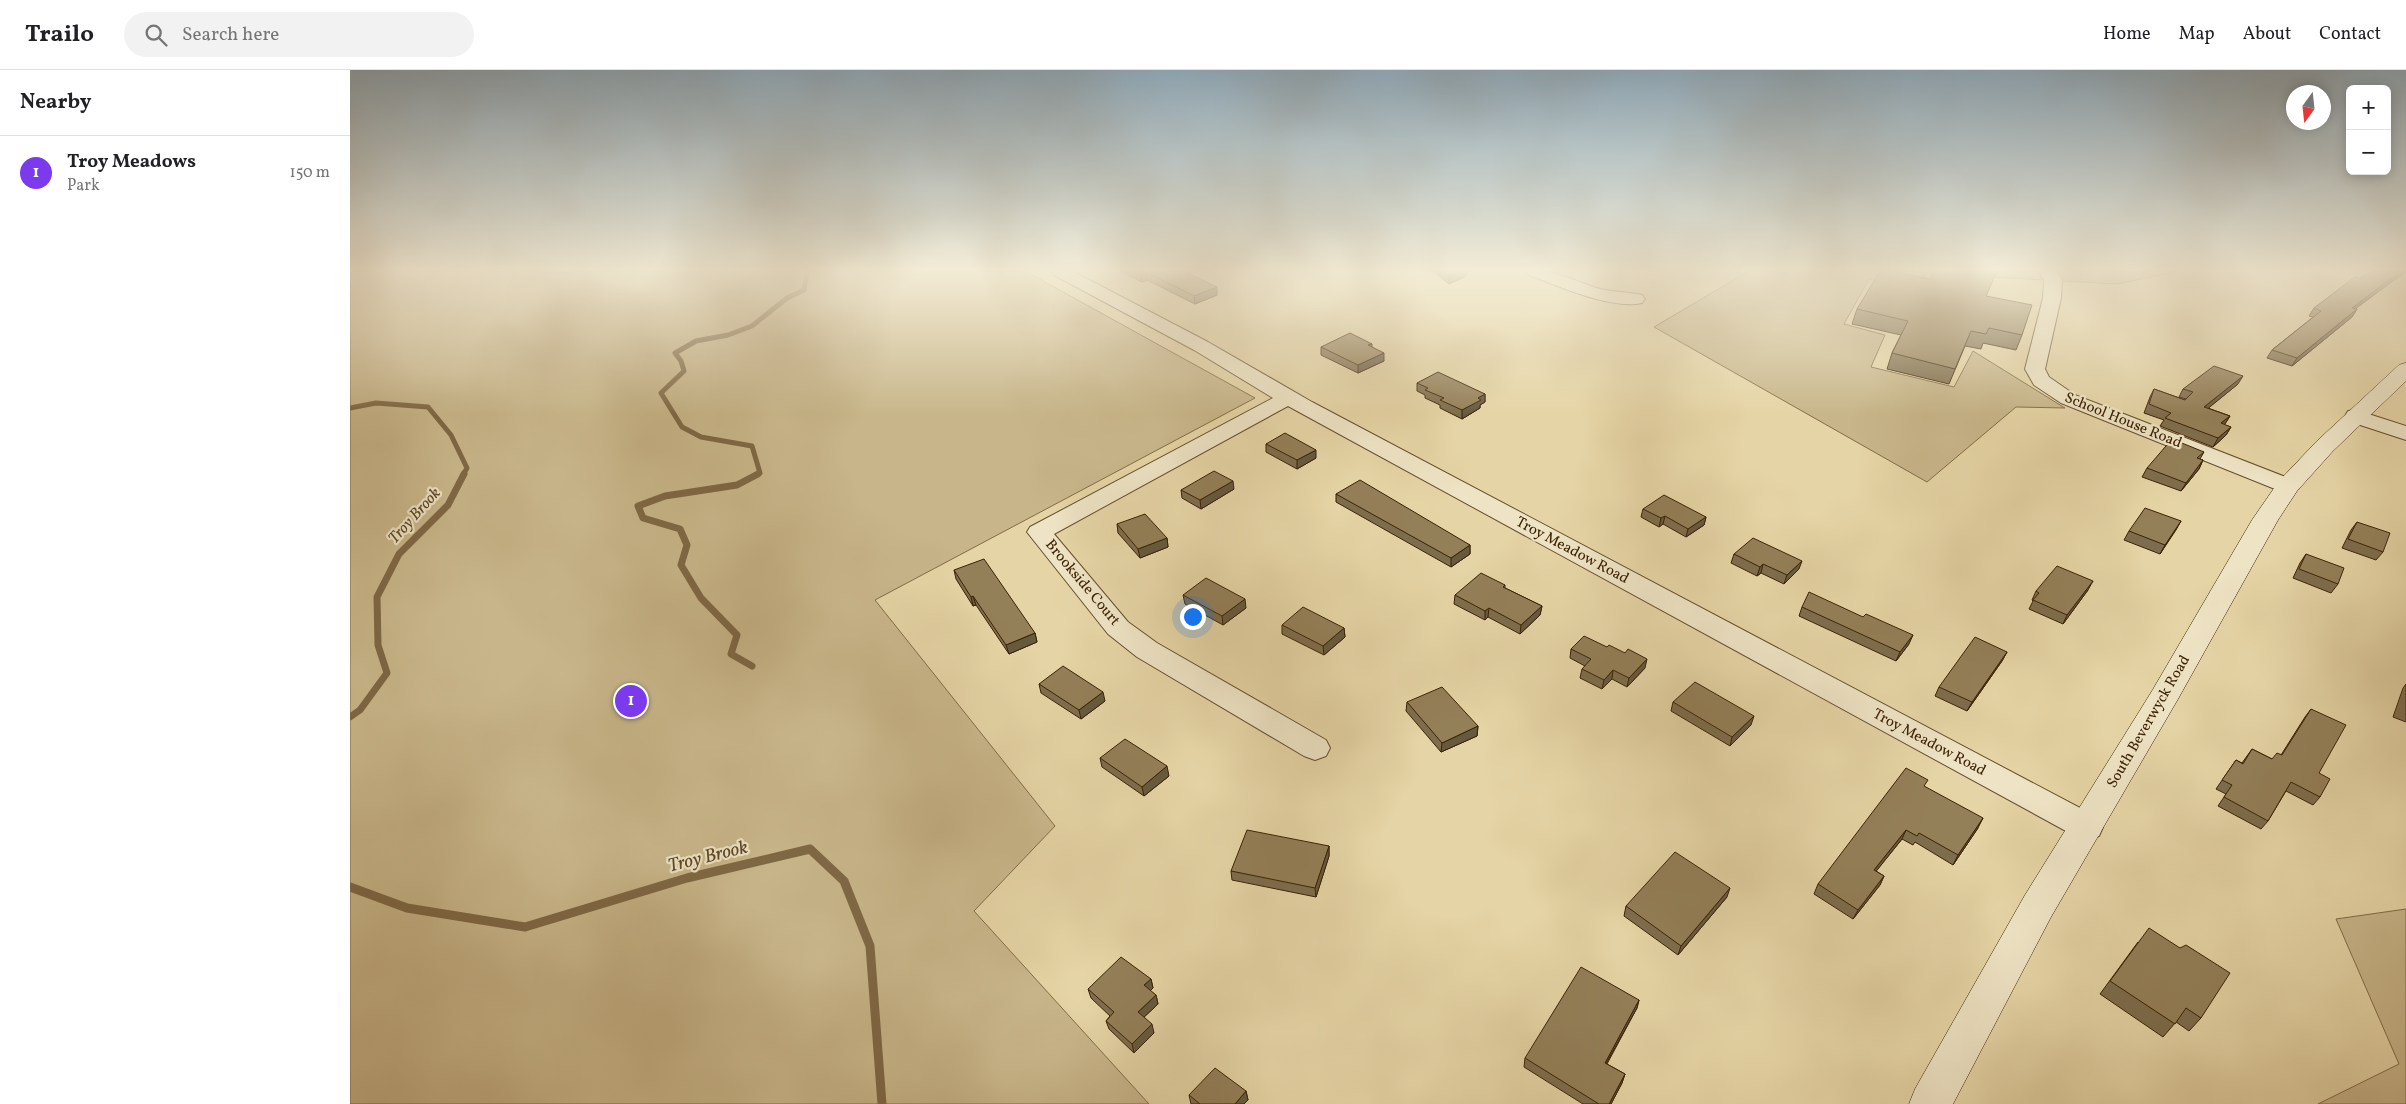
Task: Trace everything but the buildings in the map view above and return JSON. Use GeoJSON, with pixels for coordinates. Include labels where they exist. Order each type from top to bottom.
{"type":"FeatureCollection","features":[{"type":"Feature","properties":{"kind":"main road","name":"South Beverwyck Road"},"geometry":{"type":"LineString","coordinates":[[1930,1104],[2038,906],[2087,827],[2227,584],[2288,486],[2356,416],[2406,369]]}},
{"type":"Feature","properties":{"kind":"street","name":"Troy Meadow Road"},"geometry":{"type":"LineString","coordinates":[[1151,319],[1202,346],[1288,398],[2087,827]]}},
{"type":"Feature","properties":{"kind":"street","name":"School House Road"},"geometry":{"type":"LineString","coordinates":[[2046,319],[2034,369],[2041,381],[2057,394],[2108,417],[2288,486]]}},
{"type":"Feature","properties":{"kind":"street","name":"Brookside Court"},"geometry":{"type":"LineString","coordinates":[[1288,398],[1040,532],[1118,628],[1147,650],[1316,748]]}},
{"type":"Feature","properties":{"kind":"street"},"geometry":{"type":"LineString","coordinates":[[2356,416],[2406,433]]}},
{"type":"Feature","properties":{"kind":"shaded area"},"geometry":{"type":"Polygon","coordinates":[[[350,319],[1112,319],[1255,398],[875,600],[1055,826],[974,911],[1149,1104],[350,1104],[350,319]]]}},
{"type":"Feature","properties":{"kind":"shaded area"},"geometry":{"type":"Polygon","coordinates":[[[1667,319],[1847,319],[1844,324],[1885,335],[1871,367],[1954,387],[1973,351],[2065,408],[2016,407],[1927,482],[1654,327],[1667,319]]]}},
{"type":"Feature","properties":{"kind":"shaded area"},"geometry":{"type":"Polygon","coordinates":[[[2406,909],[2406,1104],[2318,1104],[2399,1064],[2336,919],[2406,909]]]}},
{"type":"Feature","properties":{"kind":"waterway"},"geometry":{"type":"LineString","coordinates":[[755,475],[760,473],[752,446],[701,437],[682,427],[661,393],[684,371],[681,361],[675,353],[696,341],[728,335],[752,326],[760,319]]}},
{"type":"Feature","properties":{"kind":"waterway","name":"Troy Brook"},"geometry":{"type":"LineString","coordinates":[[350,408],[376,403],[428,407],[451,435],[467,468],[463,475]]}},
{"type":"Feature","properties":{"kind":"waterway","name":"Troy Brook"},"geometry":{"type":"LineString","coordinates":[[350,717],[360,710],[387,673],[378,645],[377,597],[399,554],[448,505],[464,474]]}},
{"type":"Feature","properties":{"kind":"waterway"},"geometry":{"type":"LineString","coordinates":[[752,666],[731,654],[737,635],[701,598],[681,565],[687,545],[680,529],[643,518],[638,506],[665,496],[737,485],[758,474]]}},
{"type":"Feature","properties":{"kind":"waterway","name":"Troy Brook"},"geometry":{"type":"LineString","coordinates":[[350,887],[407,908],[525,927],[687,878],[810,849],[844,881],[870,946],[882,1104]]}},
{"type":"Feature","properties":{"kind":"place","name":"Troy Meadows"},"geometry":{"type":"Point","coordinates":[631,701]}}]}
